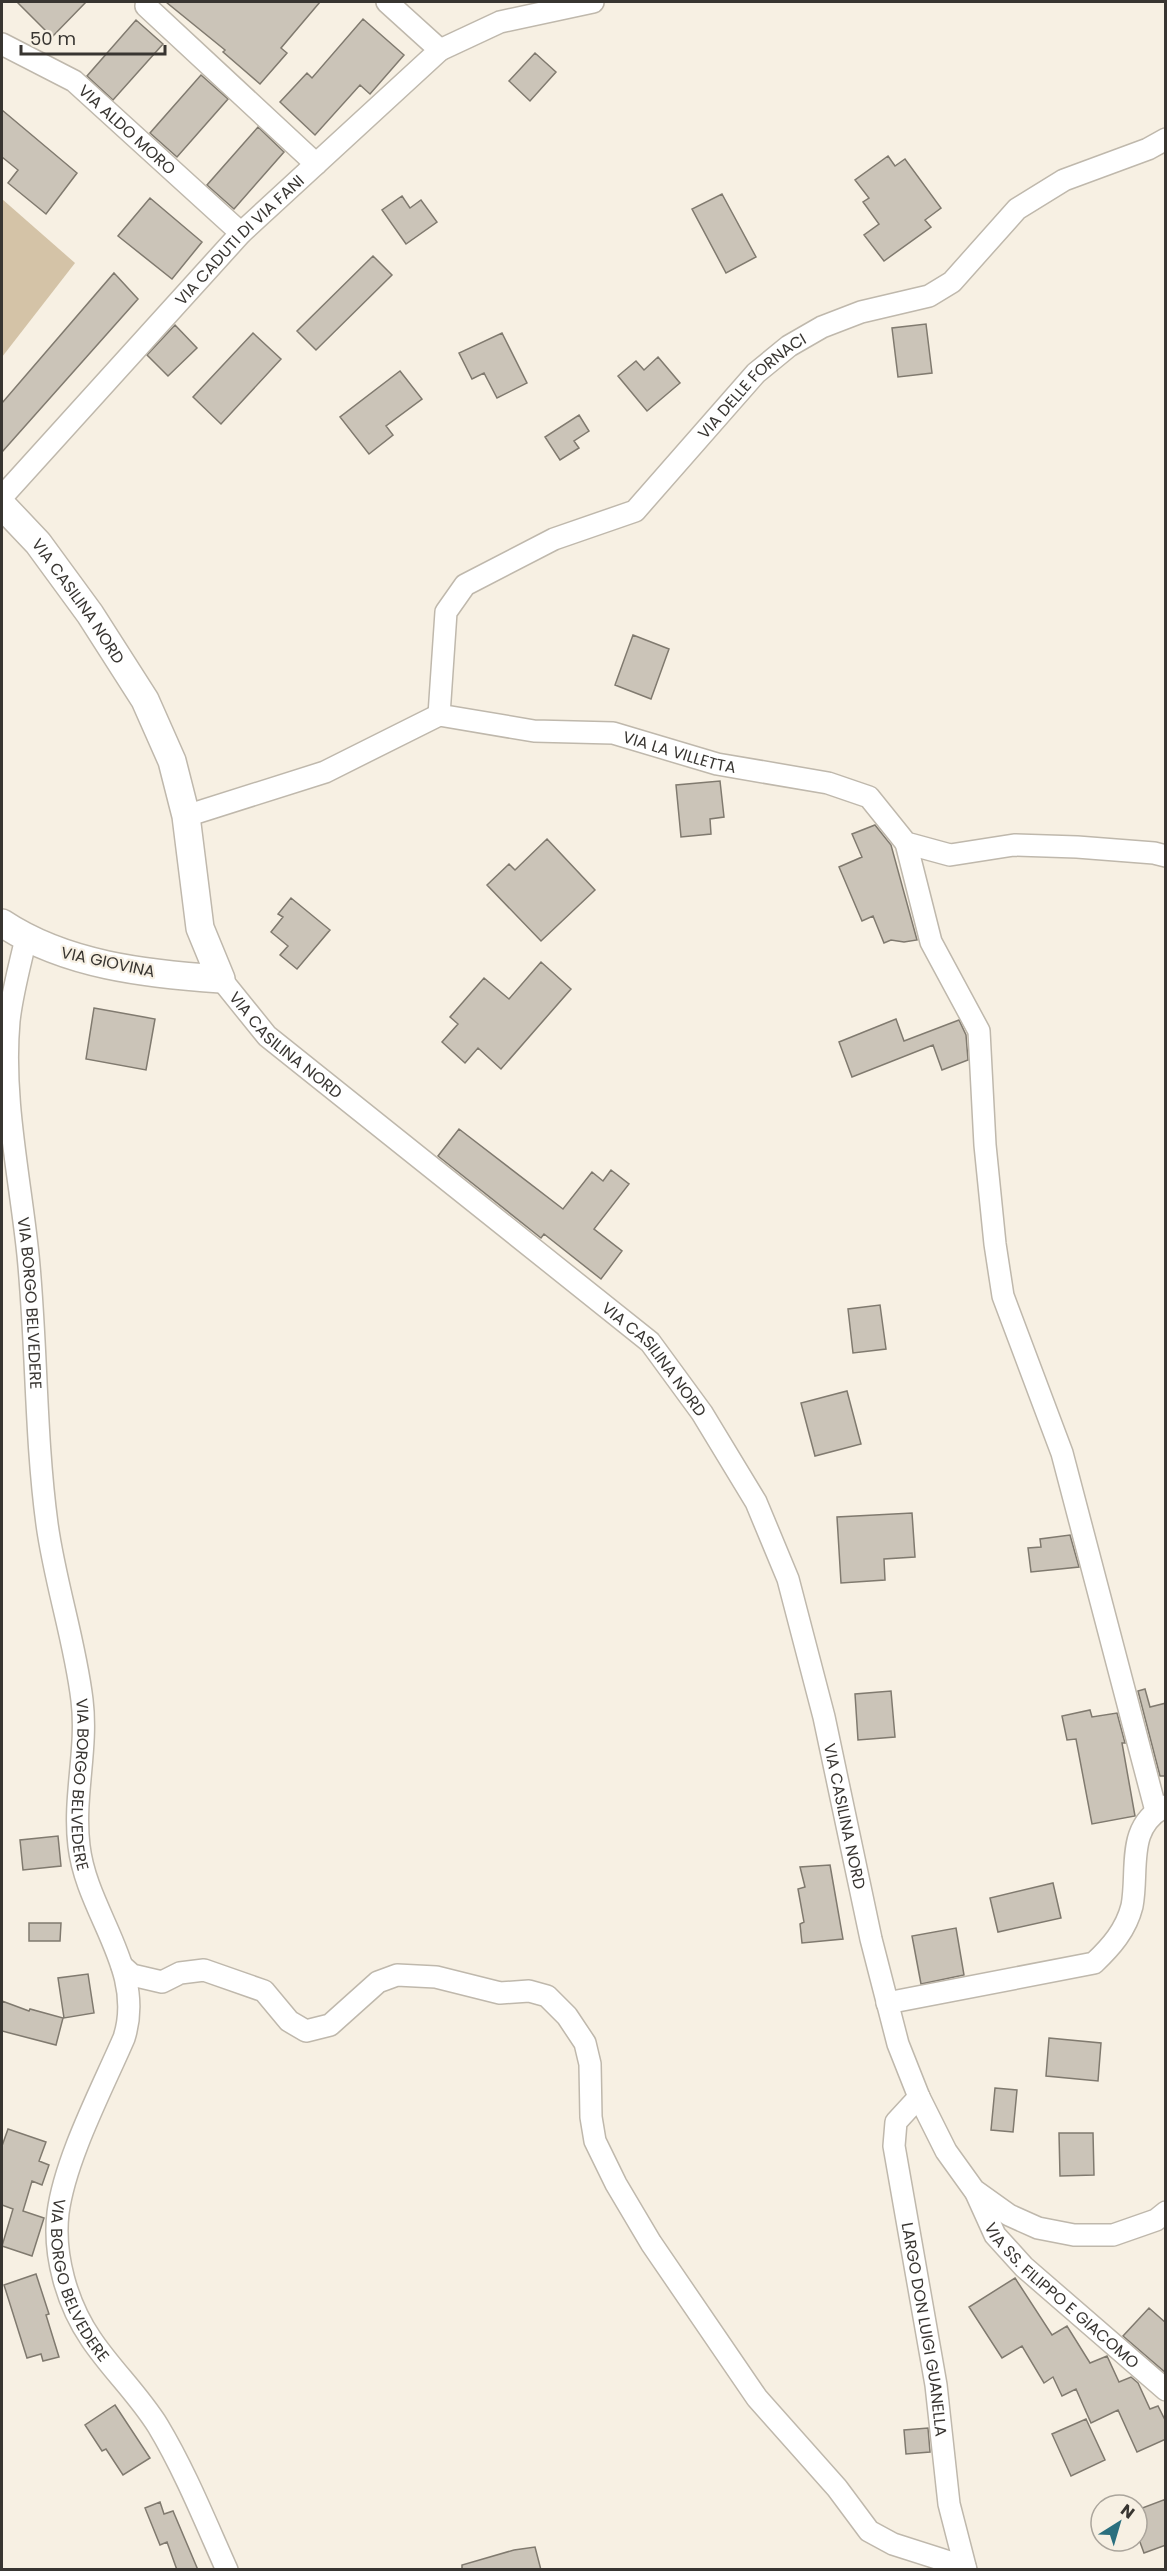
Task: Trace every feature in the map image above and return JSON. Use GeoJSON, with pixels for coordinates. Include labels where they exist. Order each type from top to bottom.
{"type":"FeatureCollection","features":[{"type":"Feature","properties":{"kind":"street"},"geometry":{"type":"LineString","coordinates":[[387,2],[440,50]]}},
{"type":"Feature","properties":{"kind":"street","name":"VIA CADUTI DI VIA FANI"},"geometry":{"type":"LineString","coordinates":[[2,497],[241,233],[440,50],[500,22],[593,2]]}},
{"type":"Feature","properties":{"kind":"street"},"geometry":{"type":"LineString","coordinates":[[146,6],[316,165]]}},
{"type":"Feature","properties":{"kind":"street","name":"VIA ALDO MORO"},"geometry":{"type":"LineString","coordinates":[[2,44],[74,81],[241,233]]}},
{"type":"Feature","properties":{"kind":"street","name":"VIA DELLE FORNACI"},"geometry":{"type":"LineString","coordinates":[[439,715],[446,612],[465,585],[554,539],[635,511],[756,373],[789,346],[822,327],[851,316],[929,296],[952,282],[1017,209],[1064,180],[1148,149],[1166,139]]}},
{"type":"Feature","properties":{"kind":"street","name":"VIA CASILINA NORD"},"geometry":{"type":"LineString","coordinates":[[2,506],[38,543],[90,614],[145,700],[172,761],[186,816],[200,928],[221,979],[267,1036],[650,1342],[702,1413],[756,1502],[788,1579],[824,1717],[871,1939],[898,2044],[919,2097],[946,2151],[974,2190],[1009,2215],[1038,2228],[1074,2235],[1113,2235],[1156,2220],[1166,2212]]}},
{"type":"Feature","properties":{"kind":"street"},"geometry":{"type":"LineString","coordinates":[[186,816],[325,772],[439,715]]}},
{"type":"Feature","properties":{"kind":"street","name":"VIA LA VILLETTA"},"geometry":{"type":"LineString","coordinates":[[439,715],[534,731],[613,733],[717,764],[828,783],[869,797],[906,843]]}},
{"type":"Feature","properties":{"kind":"street"},"geometry":{"type":"LineString","coordinates":[[887,2003],[1094,1963],[1114,1945],[1123,1929],[1132,1906],[1135,1847],[1141,1828],[1161,1808],[1062,1453],[1003,1296],[994,1244],[985,1145],[979,1031],[931,942],[906,843],[950,855],[1014,845],[1077,847],[1166,856]]}},
{"type":"Feature","properties":{"kind":"street","name":"VIA GIOVINA"},"geometry":{"type":"LineString","coordinates":[[2,923],[26,938],[56,951],[131,969],[221,979]]}},
{"type":"Feature","properties":{"kind":"street","name":"VIA BORGO BELVEDERE"},"geometry":{"type":"LineString","coordinates":[[26,938],[9,1018],[8,1069],[11,1124],[30,1286],[44,1498],[50,1543],[83,1709],[78,1827],[80,1854],[98,1911],[122,1966],[129,1995],[129,2021],[124,2038],[64,2184],[58,2221],[59,2254],[68,2291],[84,2327],[157,2425],[177,2462],[227,2570]]}},
{"type":"Feature","properties":{"kind":"street"},"geometry":{"type":"LineString","coordinates":[[122,1966],[132,1975],[162,1982],[180,1972],[204,1970],[264,1991],[289,2021],[306,2031],[330,2025],[378,1982],[397,1975],[436,1977],[500,1993],[529,1991],[547,1996],[567,2016],[585,2043],[590,2064],[591,2117],[595,2141],[616,2184],[679,2285],[757,2398],[837,2488],[869,2530],[893,2544],[966,2568]]}},
{"type":"Feature","properties":{"kind":"street","name":"LARGO DON LUIGI GUANELLA"},"geometry":{"type":"LineString","coordinates":[[919,2097],[896,2122],[894,2146],[936,2385],[950,2504],[966,2568]]}},
{"type":"Feature","properties":{"kind":"street","name":"VIA SS. FILIPPO E GIACOMO"},"geometry":{"type":"LineString","coordinates":[[974,2190],[995,2235],[1024,2267],[1166,2390]]}},
{"type":"Feature","properties":{"kind":"shaded area"},"geometry":{"type":"Polygon","coordinates":[[[2,199],[75,263],[2,357],[2,199]]]}},
{"type":"Feature","properties":{"kind":"building"},"geometry":{"type":"Polygon","coordinates":[[[17,2],[86,2],[52,37],[17,2]]]}},
{"type":"Feature","properties":{"kind":"building"},"geometry":{"type":"Polygon","coordinates":[[[166,2],[320,2],[281,48],[287,53],[260,84],[223,52],[225,50],[166,2]]]}},
{"type":"Feature","properties":{"kind":"building"},"geometry":{"type":"Polygon","coordinates":[[[363,19],[404,55],[370,94],[360,85],[315,135],[280,102],[307,73],[312,78],[363,19]]]}},
{"type":"Feature","properties":{"kind":"building"},"geometry":{"type":"Polygon","coordinates":[[[136,20],[163,44],[113,100],[87,76],[136,20]]]}},
{"type":"Feature","properties":{"kind":"building"},"geometry":{"type":"Polygon","coordinates":[[[535,53],[556,72],[530,101],[509,81],[535,53]]]}},
{"type":"Feature","properties":{"kind":"building"},"geometry":{"type":"Polygon","coordinates":[[[201,75],[228,99],[177,157],[150,133],[201,75]]]}},
{"type":"Feature","properties":{"kind":"building"},"geometry":{"type":"Polygon","coordinates":[[[2,110],[77,173],[46,214],[8,183],[18,170],[2,157],[2,110]]]}},
{"type":"Feature","properties":{"kind":"building"},"geometry":{"type":"Polygon","coordinates":[[[258,127],[284,152],[234,209],[207,185],[258,127]]]}},
{"type":"Feature","properties":{"kind":"building"},"geometry":{"type":"Polygon","coordinates":[[[888,156],[895,166],[905,159],[941,208],[925,220],[931,227],[884,261],[864,235],[879,224],[863,202],[869,198],[855,180],[888,156]]]}},
{"type":"Feature","properties":{"kind":"building"},"geometry":{"type":"Polygon","coordinates":[[[722,194],[756,257],[726,273],[692,209],[722,194]]]}},
{"type":"Feature","properties":{"kind":"building"},"geometry":{"type":"Polygon","coordinates":[[[402,196],[410,208],[421,200],[437,222],[406,244],[382,210],[402,196]]]}},
{"type":"Feature","properties":{"kind":"building"},"geometry":{"type":"Polygon","coordinates":[[[150,198],[202,242],[172,279],[118,236],[150,198]]]}},
{"type":"Feature","properties":{"kind":"building"},"geometry":{"type":"Polygon","coordinates":[[[373,256],[392,275],[316,350],[297,331],[373,256]]]}},
{"type":"Feature","properties":{"kind":"building"},"geometry":{"type":"Polygon","coordinates":[[[114,273],[138,299],[2,452],[2,403],[114,273]]]}},
{"type":"Feature","properties":{"kind":"building"},"geometry":{"type":"Polygon","coordinates":[[[926,324],[932,373],[898,377],[892,328],[926,324]]]}},
{"type":"Feature","properties":{"kind":"building"},"geometry":{"type":"Polygon","coordinates":[[[175,325],[197,348],[168,376],[147,355],[175,325]]]}},
{"type":"Feature","properties":{"kind":"building"},"geometry":{"type":"Polygon","coordinates":[[[253,333],[281,359],[221,424],[193,397],[253,333]]]}},
{"type":"Feature","properties":{"kind":"building"},"geometry":{"type":"Polygon","coordinates":[[[502,333],[527,383],[497,398],[484,373],[472,379],[459,353],[502,333]]]}},
{"type":"Feature","properties":{"kind":"building"},"geometry":{"type":"Polygon","coordinates":[[[658,357],[680,383],[647,411],[618,376],[636,361],[644,370],[658,357]]]}},
{"type":"Feature","properties":{"kind":"building"},"geometry":{"type":"Polygon","coordinates":[[[400,371],[422,399],[386,426],[393,435],[369,454],[340,417],[400,371]]]}},
{"type":"Feature","properties":{"kind":"building"},"geometry":{"type":"Polygon","coordinates":[[[579,415],[589,431],[574,441],[579,448],[560,460],[545,437],[579,415]]]}},
{"type":"Feature","properties":{"kind":"building"},"geometry":{"type":"Polygon","coordinates":[[[633,635],[669,649],[651,699],[615,685],[633,635]]]}},
{"type":"Feature","properties":{"kind":"building"},"geometry":{"type":"Polygon","coordinates":[[[720,781],[724,817],[710,819],[711,834],[681,837],[676,785],[720,781]]]}},
{"type":"Feature","properties":{"kind":"building"},"geometry":{"type":"Polygon","coordinates":[[[875,825],[891,845],[917,940],[904,942],[891,940],[884,943],[873,916],[862,921],[839,867],[862,857],[852,834],[875,825]]]}},
{"type":"Feature","properties":{"kind":"building"},"geometry":{"type":"Polygon","coordinates":[[[547,839],[595,890],[541,941],[487,885],[509,864],[515,870],[547,839]]]}},
{"type":"Feature","properties":{"kind":"building"},"geometry":{"type":"Polygon","coordinates":[[[291,898],[330,930],[297,969],[280,955],[288,946],[271,932],[283,917],[278,914],[291,898]]]}},
{"type":"Feature","properties":{"kind":"building"},"geometry":{"type":"Polygon","coordinates":[[[541,962],[571,989],[501,1069],[478,1048],[465,1063],[442,1042],[458,1024],[450,1017],[484,978],[509,999],[541,962]]]}},
{"type":"Feature","properties":{"kind":"building"},"geometry":{"type":"Polygon","coordinates":[[[94,1008],[155,1019],[146,1070],[86,1059],[94,1008]]]}},
{"type":"Feature","properties":{"kind":"building"},"geometry":{"type":"Polygon","coordinates":[[[896,1019],[904,1041],[959,1020],[966,1035],[968,1060],[942,1070],[933,1045],[852,1077],[839,1042],[896,1019]]]}},
{"type":"Feature","properties":{"kind":"building"},"geometry":{"type":"Polygon","coordinates":[[[459,1129],[563,1209],[592,1172],[603,1181],[611,1170],[629,1184],[594,1229],[622,1251],[601,1279],[544,1234],[541,1238],[438,1156],[459,1129]]]}},
{"type":"Feature","properties":{"kind":"building"},"geometry":{"type":"Polygon","coordinates":[[[880,1305],[886,1349],[853,1353],[848,1309],[880,1305]]]}},
{"type":"Feature","properties":{"kind":"building"},"geometry":{"type":"Polygon","coordinates":[[[847,1391],[861,1444],[815,1456],[801,1403],[847,1391]]]}},
{"type":"Feature","properties":{"kind":"building"},"geometry":{"type":"Polygon","coordinates":[[[912,1513],[915,1557],[884,1559],[885,1580],[841,1583],[837,1517],[912,1513]]]}},
{"type":"Feature","properties":{"kind":"building"},"geometry":{"type":"Polygon","coordinates":[[[1070,1535],[1079,1567],[1031,1572],[1028,1548],[1041,1547],[1040,1539],[1070,1535]]]}},
{"type":"Feature","properties":{"kind":"building"},"geometry":{"type":"Polygon","coordinates":[[[1145,1689],[1150,1707],[1166,1703],[1166,1776],[1160,1776],[1138,1691],[1145,1689]]]}},
{"type":"Feature","properties":{"kind":"building"},"geometry":{"type":"Polygon","coordinates":[[[891,1691],[895,1737],[858,1740],[855,1694],[891,1691]]]}},
{"type":"Feature","properties":{"kind":"building"},"geometry":{"type":"Polygon","coordinates":[[[1090,1710],[1092,1717],[1117,1713],[1125,1743],[1122,1743],[1135,1816],[1092,1824],[1076,1739],[1067,1740],[1062,1716],[1090,1710]]]}},
{"type":"Feature","properties":{"kind":"building"},"geometry":{"type":"Polygon","coordinates":[[[58,1836],[61,1866],[23,1870],[20,1840],[58,1836]]]}},
{"type":"Feature","properties":{"kind":"building"},"geometry":{"type":"Polygon","coordinates":[[[830,1865],[843,1939],[802,1943],[800,1924],[804,1922],[798,1889],[805,1887],[800,1867],[830,1865]]]}},
{"type":"Feature","properties":{"kind":"building"},"geometry":{"type":"Polygon","coordinates":[[[1053,1883],[1061,1918],[998,1932],[990,1898],[1053,1883]]]}},
{"type":"Feature","properties":{"kind":"building"},"geometry":{"type":"Polygon","coordinates":[[[29,1923],[61,1923],[60,1941],[29,1941],[29,1923]]]}},
{"type":"Feature","properties":{"kind":"building"},"geometry":{"type":"Polygon","coordinates":[[[956,1928],[964,1975],[921,1984],[912,1936],[956,1928]]]}},
{"type":"Feature","properties":{"kind":"building"},"geometry":{"type":"Polygon","coordinates":[[[88,1974],[94,2013],[64,2018],[58,1978],[88,1974]]]}},
{"type":"Feature","properties":{"kind":"building"},"geometry":{"type":"Polygon","coordinates":[[[2,2001],[29,2011],[30,2009],[63,2018],[56,2045],[2,2031],[2,2001]]]}},
{"type":"Feature","properties":{"kind":"building"},"geometry":{"type":"Polygon","coordinates":[[[1049,2038],[1101,2043],[1098,2081],[1046,2076],[1049,2038]]]}},
{"type":"Feature","properties":{"kind":"building"},"geometry":{"type":"Polygon","coordinates":[[[995,2088],[1017,2090],[1013,2132],[991,2130],[995,2088]]]}},
{"type":"Feature","properties":{"kind":"building"},"geometry":{"type":"Polygon","coordinates":[[[8,2129],[46,2142],[39,2161],[49,2165],[42,2185],[32,2181],[23,2211],[44,2218],[32,2256],[2,2246],[13,2209],[2,2205],[2,2146],[8,2129]]]}},
{"type":"Feature","properties":{"kind":"building"},"geometry":{"type":"Polygon","coordinates":[[[1059,2133],[1093,2133],[1094,2175],[1060,2176],[1059,2133]]]}},
{"type":"Feature","properties":{"kind":"building"},"geometry":{"type":"Polygon","coordinates":[[[36,2274],[49,2314],[46,2315],[59,2357],[43,2361],[41,2354],[27,2358],[4,2285],[36,2274]]]}},
{"type":"Feature","properties":{"kind":"building"},"geometry":{"type":"Polygon","coordinates":[[[1015,2278],[1052,2335],[1067,2326],[1090,2363],[1107,2356],[1119,2382],[1131,2377],[1138,2383],[1150,2409],[1158,2406],[1166,2422],[1166,2439],[1137,2452],[1118,2410],[1091,2423],[1076,2389],[1062,2396],[1053,2377],[1044,2383],[1022,2346],[1002,2358],[969,2307],[1015,2278]]]}},
{"type":"Feature","properties":{"kind":"building"},"geometry":{"type":"Polygon","coordinates":[[[1149,2308],[1166,2323],[1166,2373],[1123,2336],[1149,2308]]]}},
{"type":"Feature","properties":{"kind":"building"},"geometry":{"type":"Polygon","coordinates":[[[115,2405],[150,2458],[123,2475],[106,2449],[102,2451],[85,2425],[115,2405]]]}},
{"type":"Feature","properties":{"kind":"building"},"geometry":{"type":"Polygon","coordinates":[[[1086,2419],[1105,2460],[1071,2476],[1052,2434],[1086,2419]]]}},
{"type":"Feature","properties":{"kind":"building"},"geometry":{"type":"Polygon","coordinates":[[[928,2428],[930,2452],[906,2454],[904,2430],[928,2428]]]}},
{"type":"Feature","properties":{"kind":"building"},"geometry":{"type":"Polygon","coordinates":[[[1166,2499],[1166,2545],[1149,2551],[1149,2505],[1166,2499]]]}},
{"type":"Feature","properties":{"kind":"building"},"geometry":{"type":"Polygon","coordinates":[[[160,2502],[164,2514],[173,2511],[198,2570],[177,2570],[167,2542],[160,2545],[145,2508],[160,2502]]]}},
{"type":"Feature","properties":{"kind":"building"},"geometry":{"type":"Polygon","coordinates":[[[535,2547],[541,2570],[462,2570],[462,2565],[514,2550],[535,2547]]]}}]}
